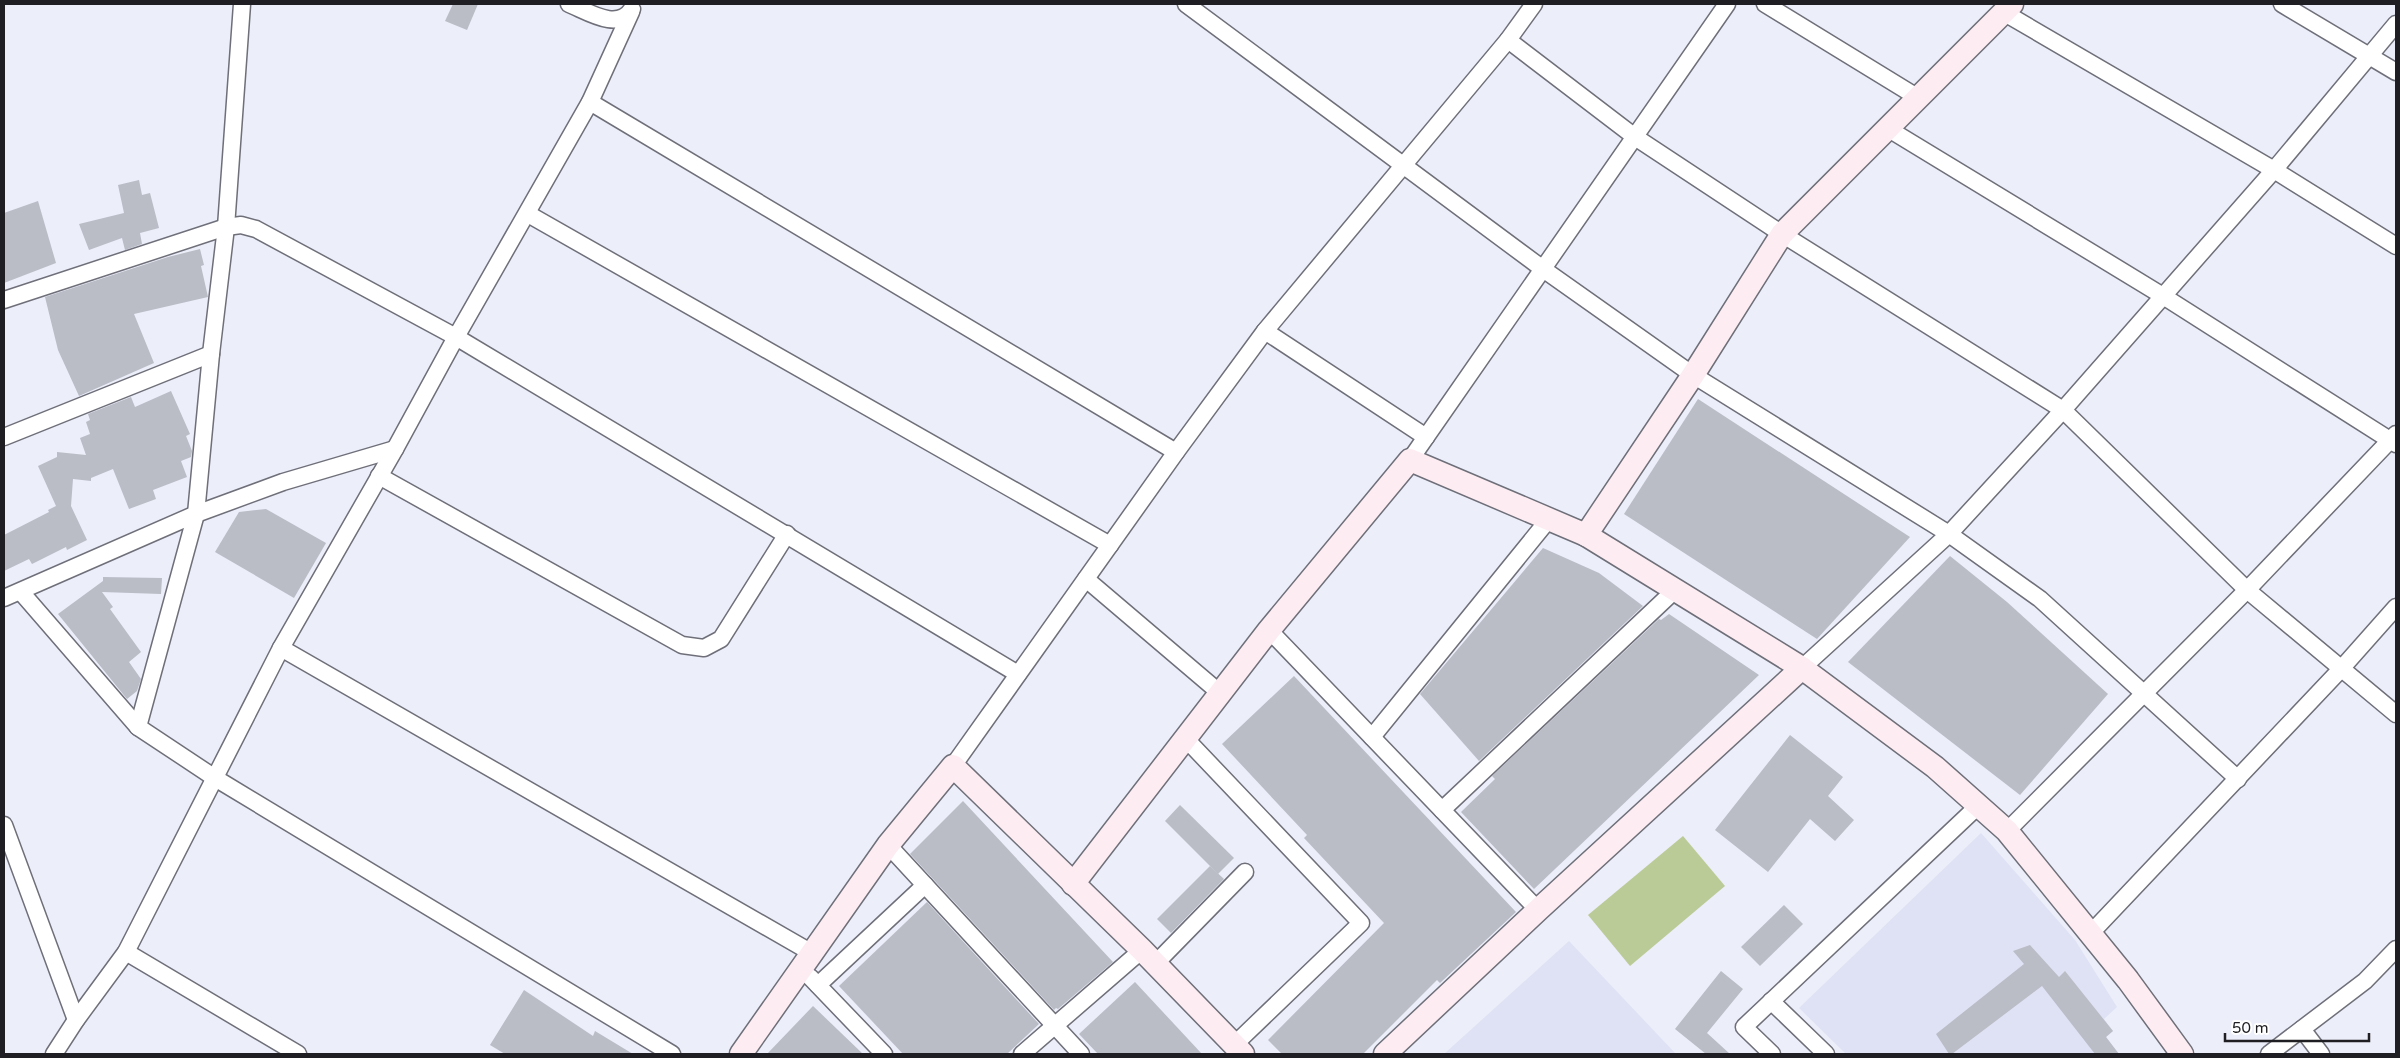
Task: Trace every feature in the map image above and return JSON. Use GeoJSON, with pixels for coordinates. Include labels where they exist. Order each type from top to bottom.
{"type":"FeatureCollection","features":[{"type":"Feature","properties":{"kind":"street"},"geometry":{"type":"LineString","coordinates":[[138,727],[196,514],[211,354],[226,227],[242,4]]}},
{"type":"Feature","properties":{"kind":"street"},"geometry":{"type":"LineString","coordinates":[[569,4],[608,20],[621,19],[633,8]]}},
{"type":"Feature","properties":{"kind":"street"},"geometry":{"type":"LineString","coordinates":[[1186,4],[1543,269],[1693,375],[1948,534],[2040,599],[2238,779]]}},
{"type":"Feature","properties":{"kind":"street"},"geometry":{"type":"LineString","coordinates":[[1073,884],[1269,630],[1410,460],[1728,4]]}},
{"type":"Feature","properties":{"kind":"street"},"geometry":{"type":"LineString","coordinates":[[1765,4],[1917,97]]}},
{"type":"Feature","properties":{"kind":"street"},"geometry":{"type":"LineString","coordinates":[[2282,4],[2396,72]]}},
{"type":"Feature","properties":{"kind":"street"},"geometry":{"type":"LineString","coordinates":[[741,1054],[888,846],[953,766],[1176,452],[1265,331],[1508,40],[1529,5]]}},
{"type":"Feature","properties":{"kind":"street"},"geometry":{"type":"LineString","coordinates":[[54,1054],[76,1020],[126,952],[281,648],[590,102],[633,8]]}},
{"type":"Feature","properties":{"kind":"street"},"geometry":{"type":"LineString","coordinates":[[1586,535],[1693,375],[1782,234],[2007,8],[2396,246]]}},
{"type":"Feature","properties":{"kind":"street"},"geometry":{"type":"LineString","coordinates":[[1386,1054],[1538,910],[1948,534],[2063,410],[2274,170],[2396,24]]}},
{"type":"Feature","properties":{"kind":"street"},"geometry":{"type":"LineString","coordinates":[[1508,40],[1635,137],[1782,234],[2063,410],[2247,590],[2396,714]]}},
{"type":"Feature","properties":{"kind":"street"},"geometry":{"type":"LineString","coordinates":[[590,102],[1176,452]]}},
{"type":"Feature","properties":{"kind":"street"},"geometry":{"type":"LineString","coordinates":[[1887,128],[2394,440],[2007,830]]}},
{"type":"Feature","properties":{"kind":"street"},"geometry":{"type":"LineString","coordinates":[[528,214],[1110,545]]}},
{"type":"Feature","properties":{"kind":"street"},"geometry":{"type":"LineString","coordinates":[[4,300],[226,227],[241,225],[256,229],[456,337],[1018,674]]}},
{"type":"Feature","properties":{"kind":"street"},"geometry":{"type":"LineString","coordinates":[[1265,331],[1426,437]]}},
{"type":"Feature","properties":{"kind":"street"},"geometry":{"type":"LineString","coordinates":[[4,437],[211,354]]}},
{"type":"Feature","properties":{"kind":"street"},"geometry":{"type":"LineString","coordinates":[[4,598],[196,514],[283,482],[395,449]]}},
{"type":"Feature","properties":{"kind":"street"},"geometry":{"type":"LineString","coordinates":[[1410,460],[1586,535],[1802,668],[1935,767],[2007,830],[2128,980],[2182,1054]]}},
{"type":"Feature","properties":{"kind":"street"},"geometry":{"type":"LineString","coordinates":[[380,476],[682,646],[704,648],[721,639],[787,534]]}},
{"type":"Feature","properties":{"kind":"street"},"geometry":{"type":"LineString","coordinates":[[1372,737],[1549,520]]}},
{"type":"Feature","properties":{"kind":"street"},"geometry":{"type":"LineString","coordinates":[[1086,579],[1220,693]]}},
{"type":"Feature","properties":{"kind":"street"},"geometry":{"type":"LineString","coordinates":[[1442,810],[1675,590]]}},
{"type":"Feature","properties":{"kind":"street"},"geometry":{"type":"LineString","coordinates":[[21,592],[138,727],[215,778],[672,1054]]}},
{"type":"Feature","properties":{"kind":"street"},"geometry":{"type":"LineString","coordinates":[[2090,934],[2341,669],[2396,607]]}},
{"type":"Feature","properties":{"kind":"street"},"geometry":{"type":"LineString","coordinates":[[1269,630],[1538,910]]}},
{"type":"Feature","properties":{"kind":"street"},"geometry":{"type":"LineString","coordinates":[[281,648],[807,960],[818,985],[884,1054]]}},
{"type":"Feature","properties":{"kind":"street"},"geometry":{"type":"LineString","coordinates":[[953,766],[1148,957],[1238,1050],[1361,923],[1186,738]]}},
{"type":"Feature","properties":{"kind":"street"},"geometry":{"type":"LineString","coordinates":[[1772,1054],[1744,1027],[1978,806]]}},
{"type":"Feature","properties":{"kind":"street"},"geometry":{"type":"LineString","coordinates":[[4,825],[76,1020]]}},
{"type":"Feature","properties":{"kind":"street"},"geometry":{"type":"LineString","coordinates":[[888,846],[1081,1054]]}},
{"type":"Feature","properties":{"kind":"street"},"geometry":{"type":"LineString","coordinates":[[1022,1054],[1053,1025],[1148,957],[1245,872]]}},
{"type":"Feature","properties":{"kind":"street"},"geometry":{"type":"LineString","coordinates":[[818,985],[925,885]]}},
{"type":"Feature","properties":{"kind":"street"},"geometry":{"type":"LineString","coordinates":[[2269,1054],[2365,981],[2396,949]]}},
{"type":"Feature","properties":{"kind":"street"},"geometry":{"type":"LineString","coordinates":[[126,952],[298,1054]]}},
{"type":"Feature","properties":{"kind":"street"},"geometry":{"type":"LineString","coordinates":[[1771,1001],[1826,1054]]}},
{"type":"Feature","properties":{"kind":"street"},"geometry":{"type":"LineString","coordinates":[[2302,1029],[2321,1054]]}},
{"type":"Feature","properties":{"kind":"shaded area"},"geometry":{"type":"Polygon","coordinates":[[[1981,833],[2075,940],[2117,1007],[2104,1019],[2113,1031],[2106,1037],[2119,1054],[1846,1054],[1799,1008],[1981,833]]]}},
{"type":"Feature","properties":{"kind":"shaded area"},"geometry":{"type":"Polygon","coordinates":[[[1569,941],[1676,1054],[1444,1054],[1569,941]]]}},
{"type":"Feature","properties":{"kind":"green space"},"geometry":{"type":"Polygon","coordinates":[[[1683,836],[1725,886],[1630,966],[1588,915],[1683,836]]]}},
{"type":"Feature","properties":{"kind":"building"},"geometry":{"type":"Polygon","coordinates":[[[453,4],[478,4],[467,30],[445,21],[453,4]]]}},
{"type":"Feature","properties":{"kind":"building"},"geometry":{"type":"Polygon","coordinates":[[[139,180],[142,195],[150,193],[159,228],[140,233],[142,244],[125,250],[122,238],[89,250],[79,224],[124,213],[118,185],[139,180]]]}},
{"type":"Feature","properties":{"kind":"building"},"geometry":{"type":"Polygon","coordinates":[[[38,201],[56,263],[4,283],[4,213],[38,201]]]}},
{"type":"Feature","properties":{"kind":"building"},"geometry":{"type":"Polygon","coordinates":[[[200,249],[204,265],[201,266],[208,297],[134,314],[154,363],[79,396],[58,350],[45,297],[168,257],[200,249]]]}},
{"type":"Feature","properties":{"kind":"building"},"geometry":{"type":"Polygon","coordinates":[[[171,391],[190,434],[186,436],[192,451],[191,457],[181,461],[187,477],[153,490],[156,499],[129,509],[113,469],[91,478],[91,481],[73,479],[71,506],[87,540],[67,550],[66,547],[32,564],[29,559],[4,571],[4,535],[49,512],[48,510],[56,506],[38,466],[57,457],[57,452],[86,455],[80,438],[90,434],[86,422],[90,420],[88,414],[131,397],[135,407],[171,391]]]}},
{"type":"Feature","properties":{"kind":"building"},"geometry":{"type":"Polygon","coordinates":[[[1698,399],[1910,537],[1817,639],[1624,514],[1698,399]]]}},
{"type":"Feature","properties":{"kind":"building"},"geometry":{"type":"Polygon","coordinates":[[[266,509],[326,543],[294,598],[215,552],[239,512],[266,509]]]}},
{"type":"Feature","properties":{"kind":"building"},"geometry":{"type":"Polygon","coordinates":[[[1543,548],[1599,573],[1643,606],[1479,761],[1420,694],[1543,548]]]}},
{"type":"Feature","properties":{"kind":"building"},"geometry":{"type":"Polygon","coordinates":[[[1950,556],[2007,602],[2108,694],[2020,795],[1848,662],[1950,556]]]}},
{"type":"Feature","properties":{"kind":"building"},"geometry":{"type":"Polygon","coordinates":[[[103,577],[162,578],[161,594],[102,592],[113,607],[110,609],[141,652],[129,662],[141,679],[137,691],[127,699],[58,614],[103,581],[103,577]]]}},
{"type":"Feature","properties":{"kind":"building"},"geometry":{"type":"Polygon","coordinates":[[[1669,614],[1759,675],[1534,889],[1461,812],[1495,779],[1492,776],[1659,619],[1661,620],[1669,614]]]}},
{"type":"Feature","properties":{"kind":"building"},"geometry":{"type":"Polygon","coordinates":[[[1294,676],[1516,912],[1440,983],[1437,980],[1363,1054],[1282,1054],[1268,1040],[1384,923],[1304,838],[1307,835],[1222,744],[1294,676]]]}},
{"type":"Feature","properties":{"kind":"building"},"geometry":{"type":"Polygon","coordinates":[[[1790,735],[1843,777],[1828,796],[1854,820],[1835,841],[1810,819],[1768,872],[1715,830],[1790,735]]]}},
{"type":"Feature","properties":{"kind":"building"},"geometry":{"type":"Polygon","coordinates":[[[963,801],[1113,962],[1058,1009],[1054,1010],[910,854],[963,801]]]}},
{"type":"Feature","properties":{"kind":"building"},"geometry":{"type":"Polygon","coordinates":[[[1180,805],[1234,858],[1218,874],[1165,821],[1180,805]]]}},
{"type":"Feature","properties":{"kind":"building"},"geometry":{"type":"Polygon","coordinates":[[[1210,866],[1224,879],[1171,933],[1157,919],[1210,866]]]}},
{"type":"Feature","properties":{"kind":"building"},"geometry":{"type":"Polygon","coordinates":[[[927,902],[1039,1024],[1007,1054],[903,1054],[839,986],[927,902]]]}},
{"type":"Feature","properties":{"kind":"building"},"geometry":{"type":"Polygon","coordinates":[[[1784,905],[1803,924],[1760,966],[1741,947],[1784,905]]]}},
{"type":"Feature","properties":{"kind":"building"},"geometry":{"type":"Polygon","coordinates":[[[2030,945],[2059,977],[2065,971],[2113,1031],[2106,1037],[2119,1054],[2095,1054],[2042,986],[1952,1054],[1949,1054],[1936,1034],[2024,964],[2013,951],[2030,945]]]}},
{"type":"Feature","properties":{"kind":"building"},"geometry":{"type":"Polygon","coordinates":[[[1721,971],[1743,989],[1707,1033],[1730,1054],[1706,1054],[1675,1029],[1721,971]]]}},
{"type":"Feature","properties":{"kind":"building"},"geometry":{"type":"Polygon","coordinates":[[[1135,982],[1202,1054],[1098,1054],[1079,1034],[1135,982]]]}},
{"type":"Feature","properties":{"kind":"building"},"geometry":{"type":"Polygon","coordinates":[[[524,990],[593,1036],[595,1031],[633,1054],[505,1054],[490,1045],[524,990]]]}},
{"type":"Feature","properties":{"kind":"building"},"geometry":{"type":"Polygon","coordinates":[[[813,1006],[863,1054],[767,1054],[813,1006]]]}}]}
